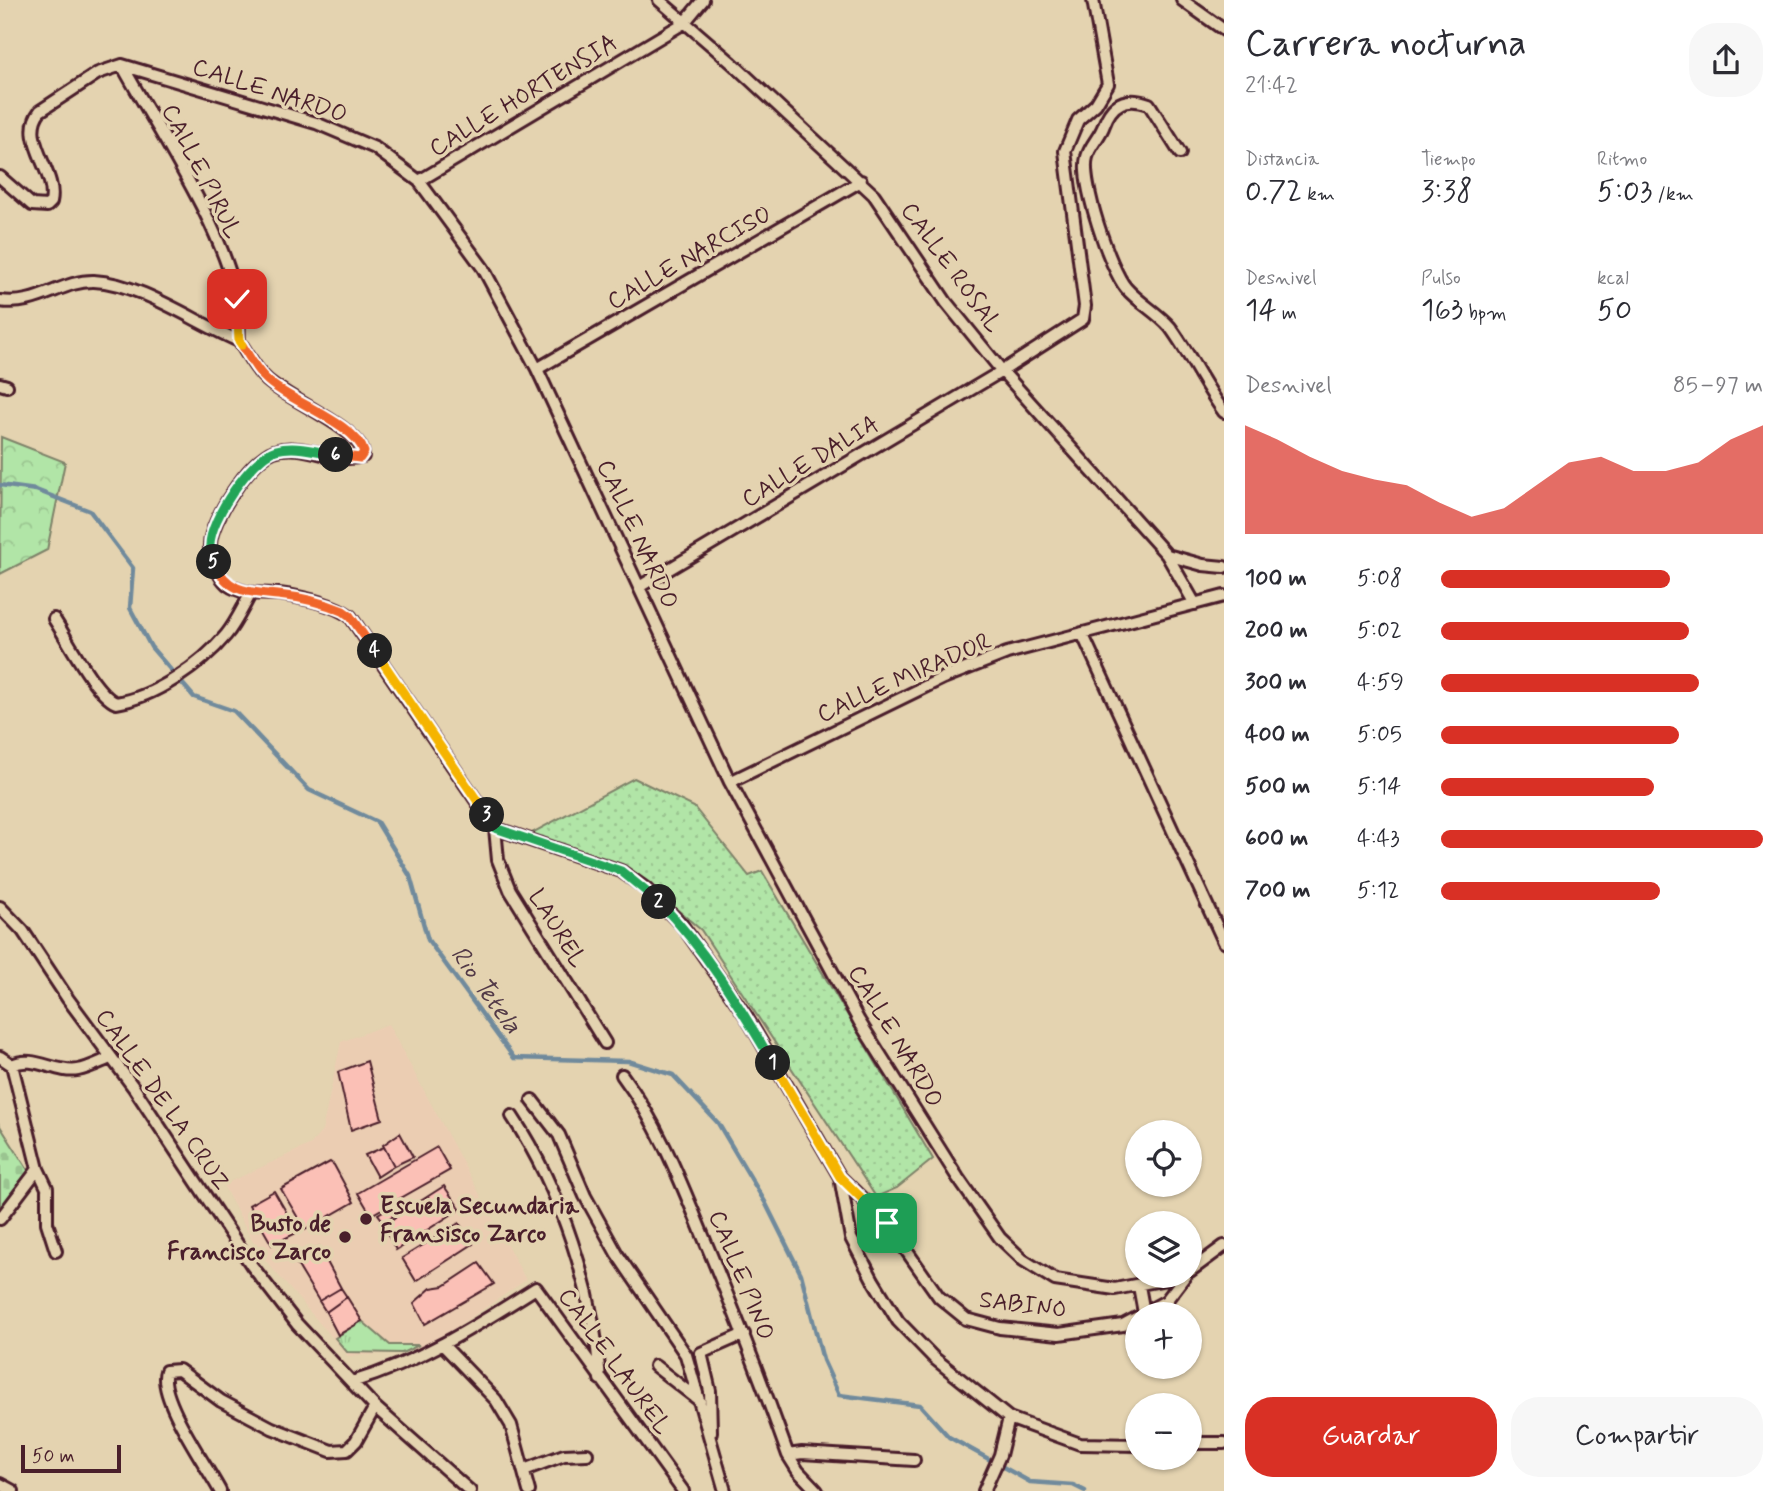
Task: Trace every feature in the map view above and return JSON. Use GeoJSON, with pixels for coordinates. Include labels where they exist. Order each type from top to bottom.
{"type":"FeatureCollection","features":[{"type":"Feature","properties":{"kind":"street","name":"CALLE ROSAL"},"geometry":{"type":"LineString","coordinates":[[659,0],[861,181],[886,210],[946,302],[1002,371],[1167,555],[1195,604]]}},
{"type":"Feature","properties":{"kind":"street","name":"CALLE HORTENSIA"},"geometry":{"type":"LineString","coordinates":[[419,181],[684,23],[703,0]]}},
{"type":"Feature","properties":{"kind":"street"},"geometry":{"type":"LineString","coordinates":[[1091,146],[1069,135],[1078,120],[1096,104],[1108,84],[1093,0]]}},
{"type":"Feature","properties":{"kind":"street"},"geometry":{"type":"LineString","coordinates":[[1182,0],[1224,30]]}},
{"type":"Feature","properties":{"kind":"street"},"geometry":{"type":"LineString","coordinates":[[0,177],[32,205],[47,206],[51,202],[52,189],[34,135],[34,118],[40,111],[98,73],[122,65]]}},
{"type":"Feature","properties":{"kind":"street","name":"CALLE NARDO"},"geometry":{"type":"LineString","coordinates":[[122,65],[316,123],[375,148],[419,181],[483,268],[537,369],[730,782],[859,1021],[958,1178],[1000,1238],[1023,1260],[1055,1280],[1115,1289],[1125,1288]]}},
{"type":"Feature","properties":{"kind":"street","name":"CALLE PIRUL"},"geometry":{"type":"LineString","coordinates":[[122,65],[201,209],[225,262],[237,299],[239,341]]}},
{"type":"Feature","properties":{"kind":"street"},"geometry":{"type":"LineString","coordinates":[[1180,153],[1149,104],[1135,99],[1122,101],[1112,108],[1099,138],[1091,146],[1086,158],[1086,180],[1105,240],[1124,286],[1172,331],[1224,412]]}},
{"type":"Feature","properties":{"kind":"street","name":"CALLE DALIA"},"geometry":{"type":"LineString","coordinates":[[639,587],[1080,322],[1086,315],[1065,151],[1069,135]]}},
{"type":"Feature","properties":{"kind":"street","name":"CALLE NARCISO"},"geometry":{"type":"LineString","coordinates":[[537,369],[861,181]]}},
{"type":"Feature","properties":{"kind":"street"},"geometry":{"type":"LineString","coordinates":[[0,301],[16,303],[35,300],[92,281],[137,293],[239,341],[264,378],[296,402],[348,431],[360,442],[363,456],[352,458],[297,448],[275,450],[264,455],[241,479],[215,527],[210,550],[226,583],[251,593],[280,595],[336,608],[350,616],[495,828],[594,859],[621,871],[645,888],[682,925],[746,1016],[840,1177],[851,1238],[898,1321],[934,1358],[1009,1418],[1080,1444],[1125,1445]]}},
{"type":"Feature","properties":{"kind":"street"},"geometry":{"type":"LineString","coordinates":[[1167,555],[1203,565],[1224,567]]}},
{"type":"Feature","properties":{"kind":"street"},"geometry":{"type":"LineString","coordinates":[[54,619],[97,686],[108,700],[116,703],[159,687],[202,658],[226,635],[251,593]]}},
{"type":"Feature","properties":{"kind":"street","name":"CALLE MIRADOR"},"geometry":{"type":"LineString","coordinates":[[730,782],[943,678],[1007,653],[1224,596]]}},
{"type":"Feature","properties":{"kind":"street"},"geometry":{"type":"LineString","coordinates":[[1082,633],[1219,922],[1224,942]]}},
{"type":"Feature","properties":{"kind":"street","name":"LAUREL"},"geometry":{"type":"LineString","coordinates":[[495,828],[498,860],[510,890],[605,1043]]}},
{"type":"Feature","properties":{"kind":"street","name":"CALLE DE LA CRUZ"},"geometry":{"type":"LineString","coordinates":[[0,907],[23,931],[110,1058],[134,1088],[252,1266],[297,1324],[375,1407],[470,1491]]}},
{"type":"Feature","properties":{"kind":"street"},"geometry":{"type":"LineString","coordinates":[[0,1057],[12,1065],[38,1169],[47,1188],[47,1223],[56,1251]]}},
{"type":"Feature","properties":{"kind":"street"},"geometry":{"type":"LineString","coordinates":[[12,1065],[29,1061],[60,1070],[78,1070],[110,1058]]}},
{"type":"Feature","properties":{"kind":"street","name":"CALLE PINO"},"geometry":{"type":"LineString","coordinates":[[622,1075],[639,1097],[676,1171],[744,1334],[788,1455],[798,1471],[817,1491]]}},
{"type":"Feature","properties":{"kind":"street","name":"CALLE LAUREL"},"geometry":{"type":"LineString","coordinates":[[532,1100],[559,1135],[585,1196],[617,1254],[686,1355],[725,1491]]}},
{"type":"Feature","properties":{"kind":"street"},"geometry":{"type":"LineString","coordinates":[[512,1116],[530,1142],[579,1266],[593,1318],[600,1379]]}},
{"type":"Feature","properties":{"kind":"street"},"geometry":{"type":"LineString","coordinates":[[0,1219],[38,1169]]}},
{"type":"Feature","properties":{"kind":"street","name":"SABINO"},"geometry":{"type":"LineString","coordinates":[[840,1177],[887,1223],[939,1297],[966,1319],[1000,1328],[1059,1334],[1125,1324]]}},
{"type":"Feature","properties":{"kind":"street"},"geometry":{"type":"LineString","coordinates":[[1202,1262],[1224,1245]]}},
{"type":"Feature","properties":{"kind":"street"},"geometry":{"type":"LineString","coordinates":[[1164,1302],[1175,1288]]}},
{"type":"Feature","properties":{"kind":"street","name":"CALLE LAUREL"},"geometry":{"type":"LineString","coordinates":[[352,1382],[390,1370],[444,1346],[536,1289],[683,1491]]}},
{"type":"Feature","properties":{"kind":"street"},"geometry":{"type":"LineString","coordinates":[[710,1445],[711,1397],[701,1353],[744,1334]]}},
{"type":"Feature","properties":{"kind":"street"},"geometry":{"type":"LineString","coordinates":[[444,1346],[496,1400],[511,1424],[529,1491]]}},
{"type":"Feature","properties":{"kind":"street"},"geometry":{"type":"LineString","coordinates":[[654,1366],[700,1401]]}},
{"type":"Feature","properties":{"kind":"street"},"geometry":{"type":"LineString","coordinates":[[220,1491],[191,1446],[163,1379],[166,1371],[173,1368],[220,1401],[272,1428],[339,1451],[347,1450],[356,1441],[375,1407]]}},
{"type":"Feature","properties":{"kind":"street"},"geometry":{"type":"LineString","coordinates":[[987,1488],[1000,1455],[1009,1418]]}},
{"type":"Feature","properties":{"kind":"street"},"geometry":{"type":"LineString","coordinates":[[1202,1443],[1224,1443]]}},
{"type":"Feature","properties":{"kind":"street"},"geometry":{"type":"LineString","coordinates":[[788,1455],[802,1453],[914,1461]]}},
{"type":"Feature","properties":{"kind":"street"},"geometry":{"type":"LineString","coordinates":[[524,1470],[564,1455],[587,1454]]}},
{"type":"Feature","properties":{"kind":"street"},"geometry":{"type":"LineString","coordinates":[[0,1484],[13,1491]]}},
{"type":"Feature","properties":{"kind":"shaded area","name":"Escuela Secundaria Fransisco Zarco"},"geometry":{"type":"Polygon","coordinates":[[[388,1024],[526,1280],[433,1343],[401,1353],[348,1356],[259,1253],[223,1185],[311,1144],[322,1131],[341,1042],[388,1024]]]}},
{"type":"Feature","properties":{"kind":"green space"},"geometry":{"type":"Polygon","coordinates":[[[1,437],[65,462],[47,550],[0,574],[1,437]]]}},
{"type":"Feature","properties":{"kind":"green space"},"geometry":{"type":"Polygon","coordinates":[[[634,778],[694,807],[749,876],[762,871],[933,1159],[897,1188],[876,1197],[701,930],[631,870],[530,834],[634,778]]]}},
{"type":"Feature","properties":{"kind":"green space"},"geometry":{"type":"Polygon","coordinates":[[[0,1126],[31,1175],[0,1212],[0,1126]]]}},
{"type":"Feature","properties":{"kind":"green space"},"geometry":{"type":"Polygon","coordinates":[[[362,1321],[390,1345],[419,1345],[402,1353],[347,1352],[335,1338],[362,1321]]]}},
{"type":"Feature","properties":{"kind":"building"},"geometry":{"type":"Polygon","coordinates":[[[367,1061],[382,1119],[351,1130],[338,1072],[367,1061]]]}},
{"type":"Feature","properties":{"kind":"building"},"geometry":{"type":"Polygon","coordinates":[[[400,1133],[413,1157],[394,1166],[383,1145],[400,1133]]]}},
{"type":"Feature","properties":{"kind":"building"},"geometry":{"type":"Polygon","coordinates":[[[384,1147],[394,1166],[377,1177],[365,1155],[384,1147]]]}},
{"type":"Feature","properties":{"kind":"building"},"geometry":{"type":"Polygon","coordinates":[[[437,1147],[450,1170],[371,1215],[358,1193],[437,1147]]]}},
{"type":"Feature","properties":{"kind":"building"},"geometry":{"type":"Polygon","coordinates":[[[330,1162],[354,1202],[305,1230],[281,1189],[330,1162]]]}},
{"type":"Feature","properties":{"kind":"building"},"geometry":{"type":"Polygon","coordinates":[[[444,1186],[460,1209],[396,1250],[383,1225],[444,1186]]]}},
{"type":"Feature","properties":{"kind":"building"},"geometry":{"type":"Polygon","coordinates":[[[274,1191],[298,1232],[272,1245],[249,1205],[274,1191]]]}},
{"type":"Feature","properties":{"kind":"building"},"geometry":{"type":"Polygon","coordinates":[[[395,1204],[400,1211],[384,1222],[378,1214],[395,1204]]]}},
{"type":"Feature","properties":{"kind":"building"},"geometry":{"type":"Polygon","coordinates":[[[459,1223],[473,1244],[416,1281],[402,1258],[459,1223]]]}},
{"type":"Feature","properties":{"kind":"building"},"geometry":{"type":"Polygon","coordinates":[[[319,1247],[341,1288],[319,1301],[295,1261],[319,1247]]]}},
{"type":"Feature","properties":{"kind":"building"},"geometry":{"type":"Polygon","coordinates":[[[479,1263],[494,1284],[425,1324],[414,1303],[431,1288],[444,1286],[479,1263]]]}},
{"type":"Feature","properties":{"kind":"building"},"geometry":{"type":"Polygon","coordinates":[[[341,1288],[347,1297],[326,1312],[319,1301],[341,1288]]]}},
{"type":"Feature","properties":{"kind":"building"},"geometry":{"type":"Polygon","coordinates":[[[347,1297],[362,1321],[338,1335],[326,1312],[347,1297]]]}},
{"type":"Feature","properties":{"kind":"waterway","name":"Rio Tetela"},"geometry":{"type":"LineString","coordinates":[[0,485],[36,490],[90,511],[133,568],[130,608],[151,647],[194,697],[234,711],[309,790],[377,822],[410,876],[428,940],[514,1058],[628,1061],[673,1075],[718,1123],[765,1202],[801,1274],[823,1360],[839,1395],[920,1405],[949,1437],[1030,1482],[1073,1485],[1085,1491]]}},
{"type":"Feature","properties":{"kind":"place","name":"Escuela Secundaria Fransisco Zarco"},"geometry":{"type":"Point","coordinates":[366,1219]}},
{"type":"Feature","properties":{"kind":"place","name":"Busto de Francisco Zarco"},"geometry":{"type":"Point","coordinates":[345,1237]}},
{"type":"Feature","properties":{"kind":"route"},"geometry":{"type":"LineString","coordinates":[[237,299],[239,341],[264,378],[296,402],[348,431],[360,442],[364,452],[360,458],[352,458],[285,448],[264,455],[241,479],[215,527],[209,545],[219,573],[226,583],[251,593],[280,595],[336,608],[350,616],[495,828],[594,859],[621,871],[645,888],[682,925],[746,1016],[840,1177],[887,1223]]}}]}
